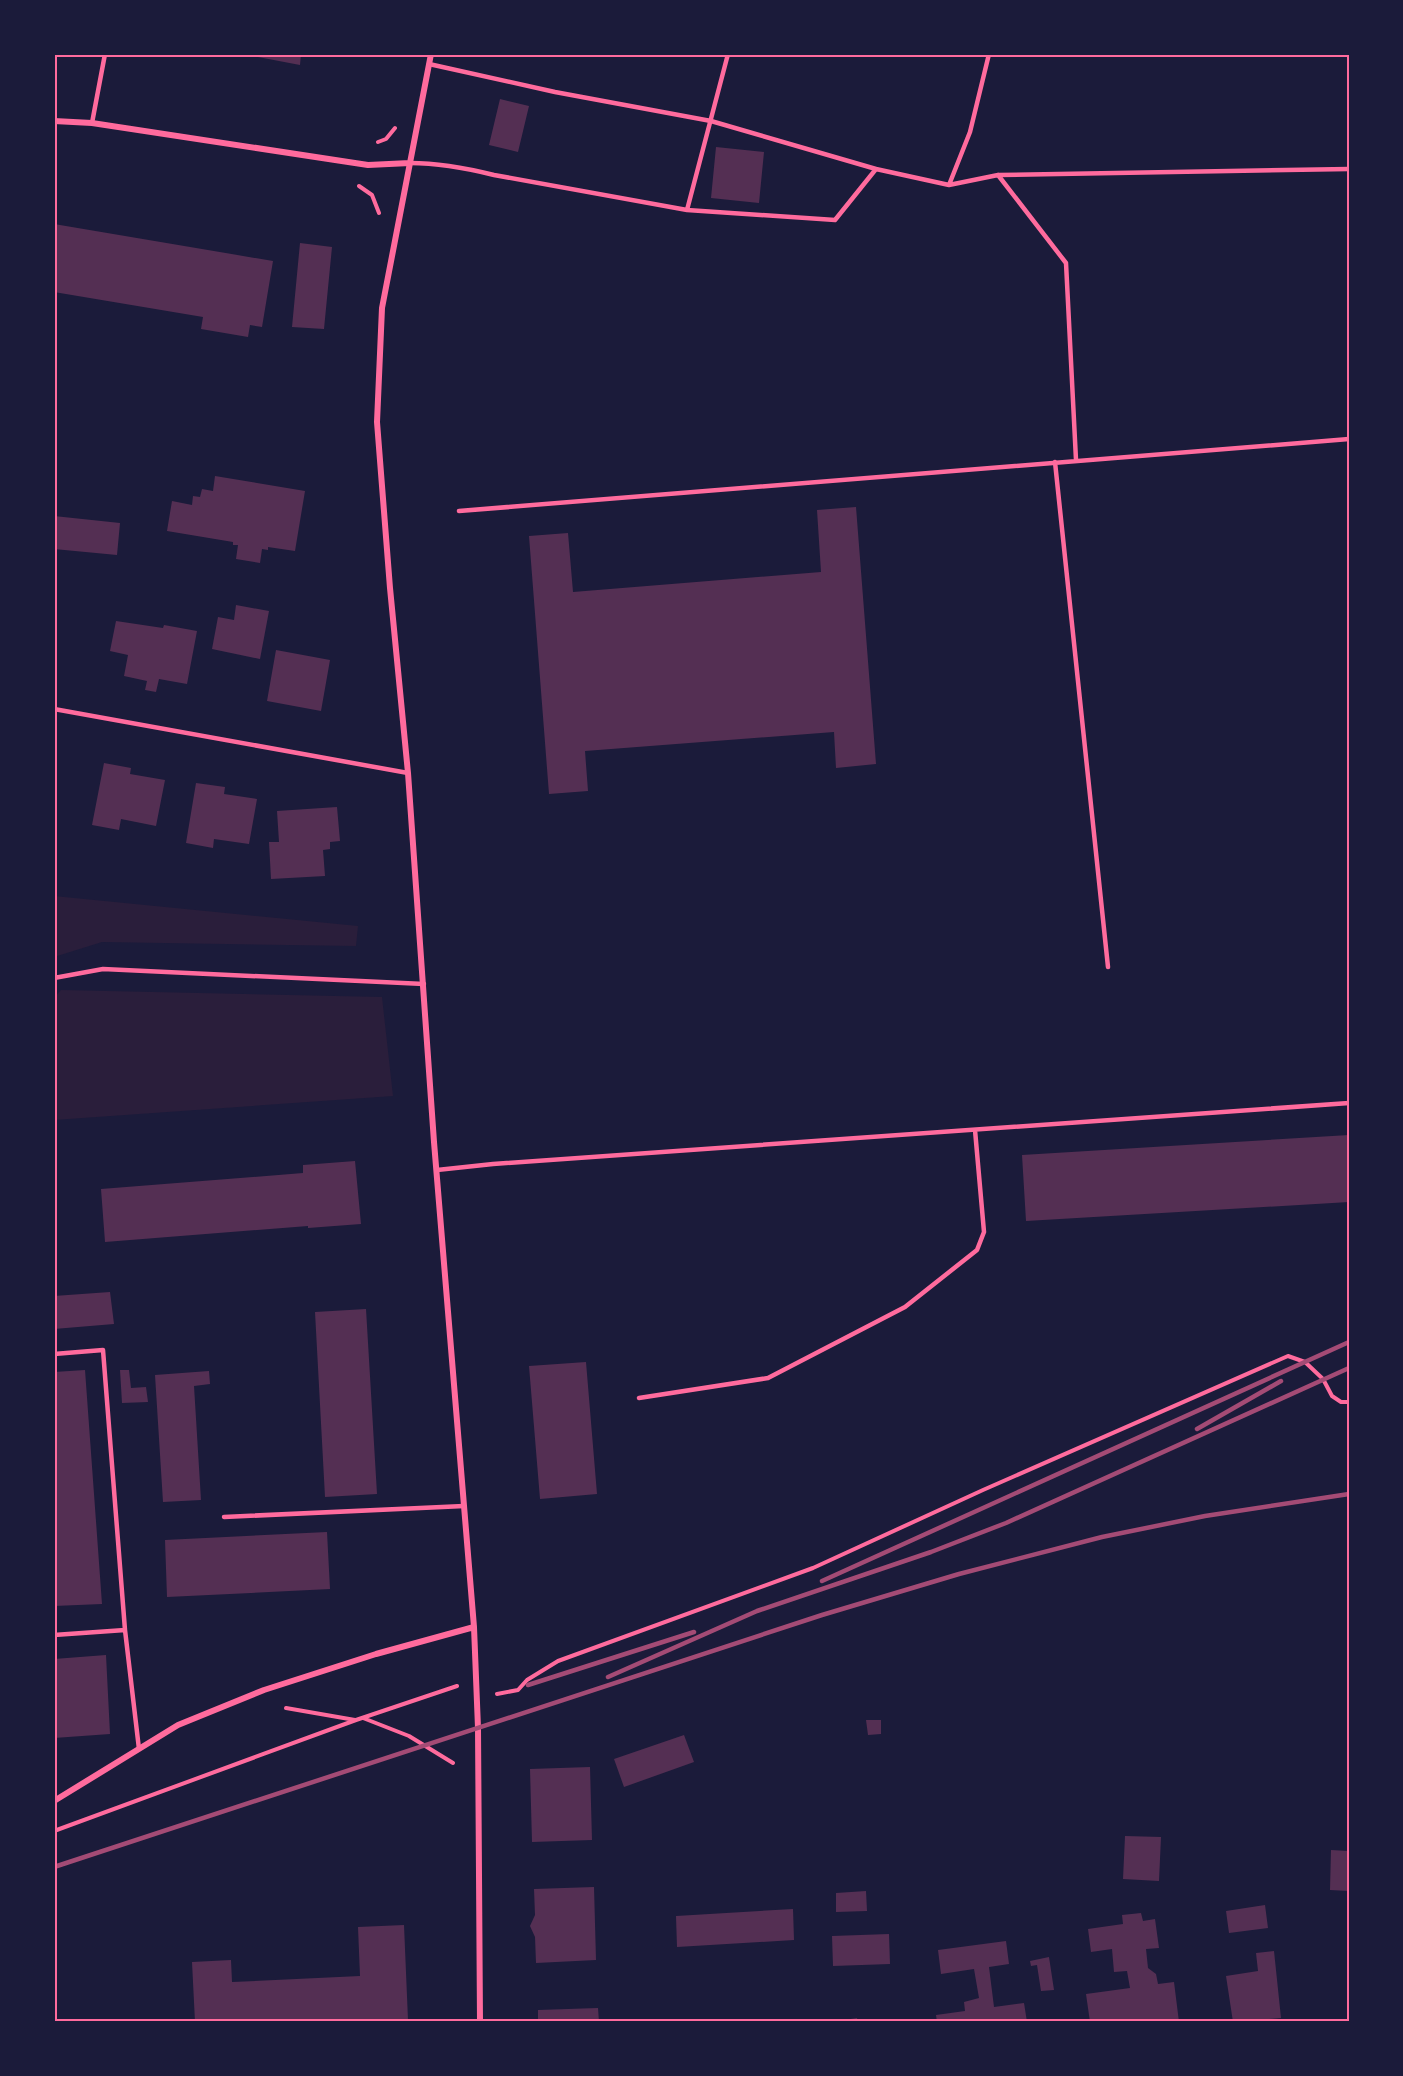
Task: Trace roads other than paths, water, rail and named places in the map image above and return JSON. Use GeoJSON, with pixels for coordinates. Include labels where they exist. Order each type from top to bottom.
{"type":"FeatureCollection","features":[{"type":"Feature","properties":{"kind":"street"},"geometry":{"type":"LineString","coordinates":[[431,54],[382,308],[377,422],[408,773],[474,1627],[478,1728],[480,2022]]}},
{"type":"Feature","properties":{"kind":"street"},"geometry":{"type":"LineString","coordinates":[[54,121],[92,123],[368,165],[410,163]]}},
{"type":"Feature","properties":{"kind":"street"},"geometry":{"type":"LineString","coordinates":[[54,1801],[178,1725],[264,1690],[376,1654],[474,1627]]}},
{"type":"Feature","properties":{"kind":"lane"},"geometry":{"type":"LineString","coordinates":[[92,123],[105,54]]}},
{"type":"Feature","properties":{"kind":"lane"},"geometry":{"type":"LineString","coordinates":[[687,210],[728,54]]}},
{"type":"Feature","properties":{"kind":"lane"},"geometry":{"type":"LineString","coordinates":[[949,184],[970,132],[989,54]]}},
{"type":"Feature","properties":{"kind":"lane"},"geometry":{"type":"LineString","coordinates":[[429,64],[555,92],[711,121],[876,169],[949,184],[998,175],[1349,169]]}},
{"type":"Feature","properties":{"kind":"lane"},"geometry":{"type":"LineString","coordinates":[[410,163],[432,163],[470,169],[687,210],[836,220],[876,169]]}},
{"type":"Feature","properties":{"kind":"lane"},"geometry":{"type":"LineString","coordinates":[[998,175],[1066,263],[1076,460]]}},
{"type":"Feature","properties":{"kind":"lane"},"geometry":{"type":"LineString","coordinates":[[459,511],[1349,439]]}},
{"type":"Feature","properties":{"kind":"lane"},"geometry":{"type":"LineString","coordinates":[[1055,462],[1108,967]]}},
{"type":"Feature","properties":{"kind":"lane"},"geometry":{"type":"LineString","coordinates":[[54,709],[408,773]]}},
{"type":"Feature","properties":{"kind":"lane"},"geometry":{"type":"LineString","coordinates":[[54,978],[103,969],[424,984]]}},
{"type":"Feature","properties":{"kind":"lane"},"geometry":{"type":"LineString","coordinates":[[437,1170],[493,1164],[1349,1103]]}},
{"type":"Feature","properties":{"kind":"lane"},"geometry":{"type":"LineString","coordinates":[[639,1398],[768,1378],[905,1307],[978,1250],[984,1232],[975,1130]]}},
{"type":"Feature","properties":{"kind":"lane"},"geometry":{"type":"LineString","coordinates":[[54,1354],[103,1350],[125,1630],[139,1749]]}},
{"type":"Feature","properties":{"kind":"lane"},"geometry":{"type":"LineString","coordinates":[[224,1517],[464,1506]]}},
{"type":"Feature","properties":{"kind":"lane"},"geometry":{"type":"LineString","coordinates":[[54,1635],[125,1630]]}},
{"type":"Feature","properties":{"kind":"railway"},"geometry":{"type":"LineString","coordinates":[[822,1581],[1349,1342]]}},
{"type":"Feature","properties":{"kind":"railway"},"geometry":{"type":"LineString","coordinates":[[608,1677],[757,1611],[931,1552],[1006,1523],[1349,1368]]}},
{"type":"Feature","properties":{"kind":"railway"},"geometry":{"type":"LineString","coordinates":[[1197,1429],[1281,1381]]}},
{"type":"Feature","properties":{"kind":"railway"},"geometry":{"type":"LineString","coordinates":[[54,1867],[822,1615],[959,1574],[1102,1537],[1205,1516],[1349,1494]]}},
{"type":"Feature","properties":{"kind":"railway"},"geometry":{"type":"LineString","coordinates":[[528,1685],[694,1632]]}}]}
